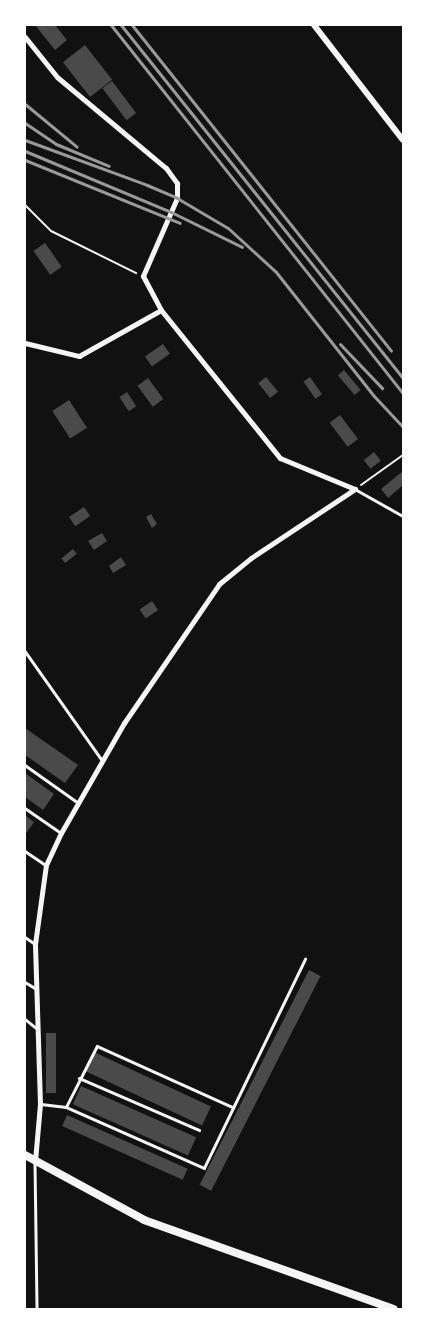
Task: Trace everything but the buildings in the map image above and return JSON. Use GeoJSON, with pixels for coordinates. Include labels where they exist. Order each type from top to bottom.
{"type":"FeatureCollection","features":[{"type":"Feature","properties":{"kind":"highway"},"geometry":{"type":"LineString","coordinates":[[25,1155],[144,1220],[394,1309]]}},
{"type":"Feature","properties":{"kind":"street"},"geometry":{"type":"LineString","coordinates":[[314,25],[403,140]]}},
{"type":"Feature","properties":{"kind":"street"},"geometry":{"type":"LineString","coordinates":[[25,37],[57,77],[166,168],[177,183],[177,198],[143,276],[161,310],[280,458],[355,489]]}},
{"type":"Feature","properties":{"kind":"street"},"geometry":{"type":"LineString","coordinates":[[25,343],[80,356],[161,310]]}},
{"type":"Feature","properties":{"kind":"street"},"geometry":{"type":"LineString","coordinates":[[35,1161],[40,1104],[35,1027],[35,944],[46,865],[61,833],[77,802],[124,723],[220,584],[251,558],[355,489]]}},
{"type":"Feature","properties":{"kind":"lane"},"geometry":{"type":"LineString","coordinates":[[355,489],[403,516]]}},
{"type":"Feature","properties":{"kind":"lane"},"geometry":{"type":"LineString","coordinates":[[25,651],[102,761]]}},
{"type":"Feature","properties":{"kind":"lane"},"geometry":{"type":"LineString","coordinates":[[25,765],[77,802]]}},
{"type":"Feature","properties":{"kind":"lane"},"geometry":{"type":"LineString","coordinates":[[25,808],[61,833]]}},
{"type":"Feature","properties":{"kind":"lane"},"geometry":{"type":"LineString","coordinates":[[25,851],[46,865]]}},
{"type":"Feature","properties":{"kind":"lane"},"geometry":{"type":"LineString","coordinates":[[25,937],[35,944]]}},
{"type":"Feature","properties":{"kind":"lane"},"geometry":{"type":"LineString","coordinates":[[40,1104],[66,1107],[204,1168],[305,959]]}},
{"type":"Feature","properties":{"kind":"lane"},"geometry":{"type":"LineString","coordinates":[[25,982],[36,988]]}},
{"type":"Feature","properties":{"kind":"lane"},"geometry":{"type":"LineString","coordinates":[[25,1020],[35,1027]]}},
{"type":"Feature","properties":{"kind":"lane"},"geometry":{"type":"LineString","coordinates":[[66,1107],[79,1078],[97,1046],[233,1107]]}},
{"type":"Feature","properties":{"kind":"lane"},"geometry":{"type":"LineString","coordinates":[[79,1078],[199,1130]]}},
{"type":"Feature","properties":{"kind":"lane"},"geometry":{"type":"LineString","coordinates":[[35,1161],[37,1309]]}},
{"type":"Feature","properties":{"kind":"path"},"geometry":{"type":"LineString","coordinates":[[25,205],[51,231],[143,276]]}},
{"type":"Feature","properties":{"kind":"path"},"geometry":{"type":"LineString","coordinates":[[355,489],[403,455]]}},
{"type":"Feature","properties":{"kind":"railway"},"geometry":{"type":"LineString","coordinates":[[111,25],[403,393]]}},
{"type":"Feature","properties":{"kind":"railway"},"geometry":{"type":"LineString","coordinates":[[121,25],[403,378]]}},
{"type":"Feature","properties":{"kind":"railway"},"geometry":{"type":"LineString","coordinates":[[132,25],[391,351]]}},
{"type":"Feature","properties":{"kind":"railway"},"geometry":{"type":"LineString","coordinates":[[25,104],[77,147]]}},
{"type":"Feature","properties":{"kind":"railway"},"geometry":{"type":"LineString","coordinates":[[25,123],[56,144],[109,166]]}},
{"type":"Feature","properties":{"kind":"railway"},"geometry":{"type":"LineString","coordinates":[[25,140],[177,198],[228,228],[276,272],[374,396],[403,427]]}},
{"type":"Feature","properties":{"kind":"railway"},"geometry":{"type":"LineString","coordinates":[[25,151],[171,212],[242,247]]}},
{"type":"Feature","properties":{"kind":"railway"},"geometry":{"type":"LineString","coordinates":[[25,160],[180,223]]}},
{"type":"Feature","properties":{"kind":"railway"},"geometry":{"type":"LineString","coordinates":[[340,344],[382,388]]}}]}
